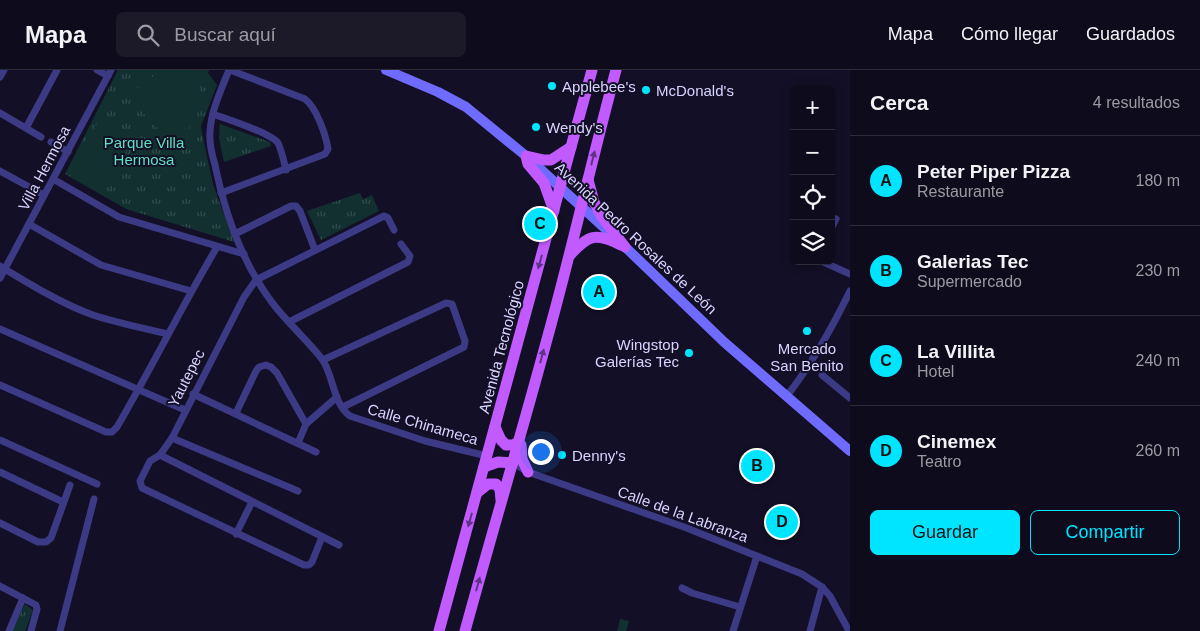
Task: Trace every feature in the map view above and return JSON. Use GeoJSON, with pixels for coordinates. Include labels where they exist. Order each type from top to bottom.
{"type":"FeatureCollection","features":[{"type":"Feature","properties":{"kind":"main road","name":"Avenida Pedro Rosales de León"},"geometry":{"type":"LineString","coordinates":[[386,70],[457,101],[526,156],[724,342],[850,452]]}},
{"type":"Feature","properties":{"kind":"main road","name":"Avenida Tecnológico"},"geometry":{"type":"LineString","coordinates":[[439,631],[592,70]]}},
{"type":"Feature","properties":{"kind":"main road"},"geometry":{"type":"LineString","coordinates":[[604,112],[604,91],[610,70]]}},
{"type":"Feature","properties":{"kind":"main road"},"geometry":{"type":"LineString","coordinates":[[465,631],[520,439],[616,70]]}},
{"type":"Feature","properties":{"kind":"main road"},"geometry":{"type":"LineString","coordinates":[[554,211],[544,183],[528,164],[526,156],[551,160],[571,147]]}},
{"type":"Feature","properties":{"kind":"main road"},"geometry":{"type":"LineString","coordinates":[[588,180],[594,202],[602,217],[625,247]]}},
{"type":"Feature","properties":{"kind":"main road"},"geometry":{"type":"LineString","coordinates":[[569,256],[580,244],[594,237],[609,238],[625,247]]}},
{"type":"Feature","properties":{"kind":"main road"},"geometry":{"type":"LineString","coordinates":[[495,427],[501,440],[506,445],[511,446],[520,439]]}},
{"type":"Feature","properties":{"kind":"main road"},"geometry":{"type":"LineString","coordinates":[[520,439],[522,459],[528,472]]}},
{"type":"Feature","properties":{"kind":"main road"},"geometry":{"type":"LineString","coordinates":[[486,462],[513,463]]}},
{"type":"Feature","properties":{"kind":"main road"},"geometry":{"type":"LineString","coordinates":[[478,492],[488,484],[496,484],[500,489],[501,500]]}},
{"type":"Feature","properties":{"kind":"street"},"geometry":{"type":"LineString","coordinates":[[0,77],[4,70]]}},
{"type":"Feature","properties":{"kind":"street"},"geometry":{"type":"LineString","coordinates":[[26,128],[58,70]]}},
{"type":"Feature","properties":{"kind":"street"},"geometry":{"type":"LineString","coordinates":[[97,70],[110,73]]}},
{"type":"Feature","properties":{"kind":"street"},"geometry":{"type":"LineString","coordinates":[[221,193],[286,170],[328,151],[328,146],[314,108],[309,102],[230,70]]}},
{"type":"Feature","properties":{"kind":"street","name":"Calle Chinameca"},"geometry":{"type":"LineString","coordinates":[[230,70],[213,114],[209,134],[221,193],[235,234],[256,280],[274,305],[323,360],[337,397],[346,413],[355,419],[486,462]]}},
{"type":"Feature","properties":{"kind":"street","name":"Villa Hermosa"},"geometry":{"type":"LineString","coordinates":[[0,278],[3,267],[29,224],[110,73]]}},
{"type":"Feature","properties":{"kind":"street"},"geometry":{"type":"LineString","coordinates":[[0,113],[41,137]]}},
{"type":"Feature","properties":{"kind":"street"},"geometry":{"type":"LineString","coordinates":[[213,114],[270,136],[279,145],[286,170]]}},
{"type":"Feature","properties":{"kind":"street"},"geometry":{"type":"LineString","coordinates":[[51,142],[68,152]]}},
{"type":"Feature","properties":{"kind":"street"},"geometry":{"type":"LineString","coordinates":[[0,172],[44,195]]}},
{"type":"Feature","properties":{"kind":"street"},"geometry":{"type":"LineString","coordinates":[[53,180],[119,216],[244,254]]}},
{"type":"Feature","properties":{"kind":"street"},"geometry":{"type":"LineString","coordinates":[[235,234],[291,206],[296,206],[315,250]]}},
{"type":"Feature","properties":{"kind":"street"},"geometry":{"type":"LineString","coordinates":[[256,280],[384,216],[388,218],[394,230]]}},
{"type":"Feature","properties":{"kind":"street"},"geometry":{"type":"LineString","coordinates":[[29,224],[100,265],[190,292]]}},
{"type":"Feature","properties":{"kind":"street"},"geometry":{"type":"LineString","coordinates":[[289,322],[408,262],[410,256],[401,244]]}},
{"type":"Feature","properties":{"kind":"street"},"geometry":{"type":"LineString","coordinates":[[0,385],[109,432],[117,427],[190,292],[217,247]]}},
{"type":"Feature","properties":{"kind":"street"},"geometry":{"type":"LineString","coordinates":[[830,265],[850,274]]}},
{"type":"Feature","properties":{"kind":"street"},"geometry":{"type":"LineString","coordinates":[[3,267],[91,314],[123,324],[168,334]]}},
{"type":"Feature","properties":{"kind":"street","name":"Yautepec"},"geometry":{"type":"LineString","coordinates":[[236,534],[142,488],[140,485],[150,461],[160,456],[172,438],[244,297],[256,280]]}},
{"type":"Feature","properties":{"kind":"street"},"geometry":{"type":"LineString","coordinates":[[786,397],[838,316],[850,291]]}},
{"type":"Feature","properties":{"kind":"street"},"geometry":{"type":"LineString","coordinates":[[323,360],[448,302],[452,304],[465,341],[464,347],[343,407]]}},
{"type":"Feature","properties":{"kind":"street"},"geometry":{"type":"LineString","coordinates":[[0,329],[185,410]]}},
{"type":"Feature","properties":{"kind":"street"},"geometry":{"type":"LineString","coordinates":[[236,413],[256,370],[266,365],[273,368],[277,373],[306,424]]}},
{"type":"Feature","properties":{"kind":"street"},"geometry":{"type":"LineString","coordinates":[[822,376],[850,398]]}},
{"type":"Feature","properties":{"kind":"street"},"geometry":{"type":"LineString","coordinates":[[193,394],[316,452]]}},
{"type":"Feature","properties":{"kind":"street"},"geometry":{"type":"LineString","coordinates":[[298,444],[306,424],[337,397]]}},
{"type":"Feature","properties":{"kind":"street"},"geometry":{"type":"LineString","coordinates":[[172,438],[298,491]]}},
{"type":"Feature","properties":{"kind":"street"},"geometry":{"type":"LineString","coordinates":[[0,440],[97,484]]}},
{"type":"Feature","properties":{"kind":"street"},"geometry":{"type":"LineString","coordinates":[[160,456],[339,545]]}},
{"type":"Feature","properties":{"kind":"street","name":"Calle de la Labranza"},"geometry":{"type":"LineString","coordinates":[[513,463],[528,472],[684,527],[802,574],[822,587],[830,596],[849,631]]}},
{"type":"Feature","properties":{"kind":"street"},"geometry":{"type":"LineString","coordinates":[[0,472],[63,502]]}},
{"type":"Feature","properties":{"kind":"street"},"geometry":{"type":"LineString","coordinates":[[0,523],[38,542],[46,542],[51,538],[70,485]]}},
{"type":"Feature","properties":{"kind":"street"},"geometry":{"type":"LineString","coordinates":[[60,631],[94,499]]}},
{"type":"Feature","properties":{"kind":"street"},"geometry":{"type":"LineString","coordinates":[[252,502],[236,534],[304,565],[309,565],[312,562],[322,537]]}},
{"type":"Feature","properties":{"kind":"street"},"geometry":{"type":"LineString","coordinates":[[733,631],[757,556]]}},
{"type":"Feature","properties":{"kind":"street"},"geometry":{"type":"LineString","coordinates":[[0,586],[35,604],[37,607],[31,631]]}},
{"type":"Feature","properties":{"kind":"street"},"geometry":{"type":"LineString","coordinates":[[810,631],[822,587]]}},
{"type":"Feature","properties":{"kind":"street"},"geometry":{"type":"LineString","coordinates":[[682,588],[692,593],[740,607]]}},
{"type":"Feature","properties":{"kind":"street"},"geometry":{"type":"LineString","coordinates":[[9,631],[23,598]]}},
{"type":"Feature","properties":{"kind":"green space","name":"Parque Villa Hermosa"},"geometry":{"type":"Polygon","coordinates":[[[118,70],[209,70],[208,73],[217,85],[201,126],[213,184],[234,242],[126,209],[65,174],[118,70]]]}},
{"type":"Feature","properties":{"kind":"green space"},"geometry":{"type":"Polygon","coordinates":[[[161,70],[192,70],[198,79],[200,90],[198,111],[194,121],[173,145],[132,101],[133,92],[161,70]]]}},
{"type":"Feature","properties":{"kind":"green space"},"geometry":{"type":"Polygon","coordinates":[[[100,118],[134,136],[108,187],[73,169],[100,118]]]}},
{"type":"Feature","properties":{"kind":"green space"},"geometry":{"type":"Polygon","coordinates":[[[220,124],[270,142],[271,146],[224,162],[219,138],[220,124]]]}},
{"type":"Feature","properties":{"kind":"green space"},"geometry":{"type":"Polygon","coordinates":[[[360,193],[363,199],[372,195],[379,211],[321,240],[307,211],[360,193]]]}},
{"type":"Feature","properties":{"kind":"green space"},"geometry":{"type":"Polygon","coordinates":[[[25,604],[33,610],[25,631],[12,631],[25,604]]]}},
{"type":"Feature","properties":{"kind":"green space"},"geometry":{"type":"Polygon","coordinates":[[[620,619],[629,621],[626,631],[617,631],[620,619]]]}},
{"type":"Feature","properties":{"kind":"place","name":"Applebee's"},"geometry":{"type":"Point","coordinates":[552,86]}},
{"type":"Feature","properties":{"kind":"place","name":"McDonald's"},"geometry":{"type":"Point","coordinates":[646,90]}},
{"type":"Feature","properties":{"kind":"place","name":"Wendy's"},"geometry":{"type":"Point","coordinates":[536,127]}},
{"type":"Feature","properties":{"kind":"place","name":"La Villita"},"geometry":{"type":"Point","coordinates":[540,224]}},
{"type":"Feature","properties":{"kind":"place","name":"Peter Piper Pizza"},"geometry":{"type":"Point","coordinates":[599,292]}},
{"type":"Feature","properties":{"kind":"place","name":"Mercado San Benito"},"geometry":{"type":"Point","coordinates":[807,331]}},
{"type":"Feature","properties":{"kind":"place","name":"Wingstop Galerías Tec"},"geometry":{"type":"Point","coordinates":[689,353]}},
{"type":"Feature","properties":{"kind":"place","name":"Denny's"},"geometry":{"type":"Point","coordinates":[562,455]}},
{"type":"Feature","properties":{"kind":"place","name":"Galerias Tec"},"geometry":{"type":"Point","coordinates":[757,466]}},
{"type":"Feature","properties":{"kind":"place","name":"Cinemex"},"geometry":{"type":"Point","coordinates":[782,522]}}]}
